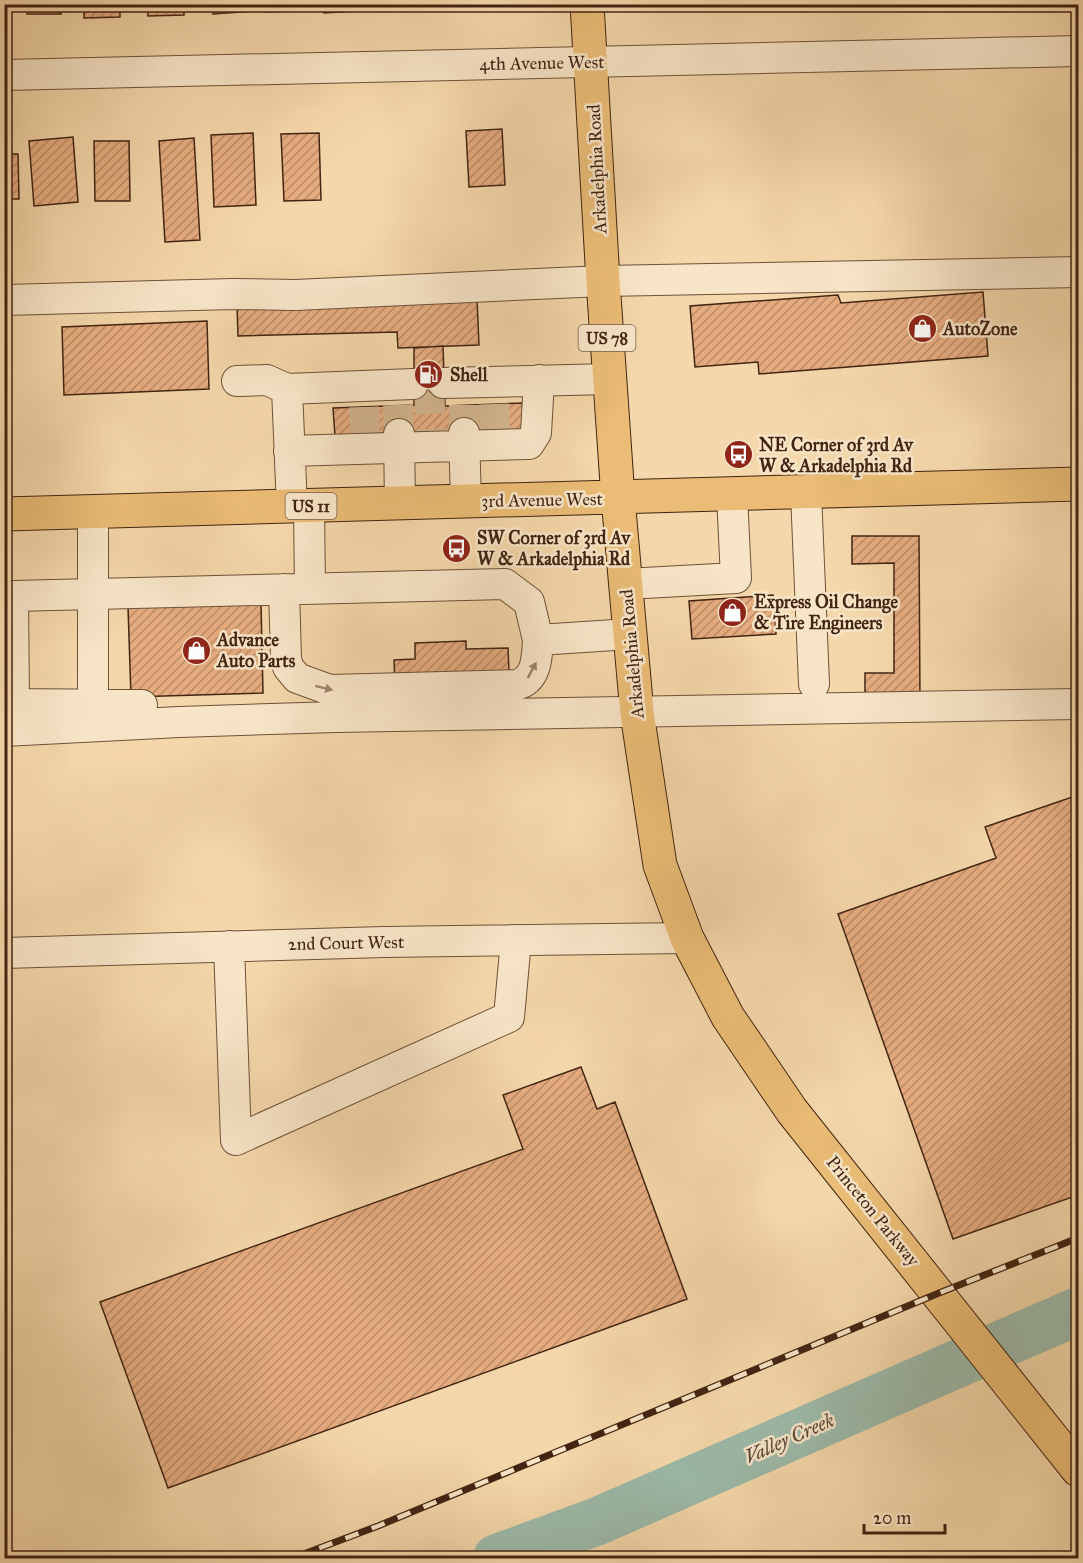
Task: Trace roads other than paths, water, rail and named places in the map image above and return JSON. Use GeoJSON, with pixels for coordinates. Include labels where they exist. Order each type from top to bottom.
{"type":"FeatureCollection","features":[{"type":"Feature","properties":{"kind":"main road","name":"Arkadelphia Road"},"geometry":{"type":"LineString","coordinates":[[587,4],[618,498],[637,713],[660,865],[687,938]]}},
{"type":"Feature","properties":{"kind":"main road","name":"3rd Avenue West"},"geometry":{"type":"LineString","coordinates":[[4,514],[1078,484]]}},
{"type":"Feature","properties":{"kind":"main road","name":"Princeton Parkway"},"geometry":{"type":"LineString","coordinates":[[687,938],[728,1017],[792,1111],[1078,1470]]}},
{"type":"Feature","properties":{"kind":"street","name":"4th Avenue West"},"geometry":{"type":"LineString","coordinates":[[4,75],[1078,51]]}},
{"type":"Feature","properties":{"kind":"street"},"geometry":{"type":"LineString","coordinates":[[4,300],[221,294],[295,295],[603,281],[1078,272]]}},
{"type":"Feature","properties":{"kind":"street"},"geometry":{"type":"LineString","coordinates":[[460,410],[494,416],[539,381],[610,379]]}},
{"type":"Feature","properties":{"kind":"street"},"geometry":{"type":"LineString","coordinates":[[237,381],[267,380],[364,419],[399,441],[431,440],[460,410]]}},
{"type":"Feature","properties":{"kind":"street"},"geometry":{"type":"LineString","coordinates":[[460,410],[494,416],[529,444],[536,433],[539,381]]}},
{"type":"Feature","properties":{"kind":"street"},"geometry":{"type":"LineString","coordinates":[[8,713],[13,596],[297,589],[505,584],[529,602],[538,640],[536,663],[531,675],[523,684],[516,686],[330,690],[297,678],[288,667],[286,658],[297,589],[301,507],[290,451],[287,389]]}},
{"type":"Feature","properties":{"kind":"street"},"geometry":{"type":"LineString","coordinates":[[290,451],[364,419],[403,391]]}},
{"type":"Feature","properties":{"kind":"street"},"geometry":{"type":"LineString","coordinates":[[460,410],[466,502]]}},
{"type":"Feature","properties":{"kind":"street"},"geometry":{"type":"LineString","coordinates":[[399,441],[400,504]]}},
{"type":"Feature","properties":{"kind":"street"},"geometry":{"type":"LineString","coordinates":[[806,493],[814,684]]}},
{"type":"Feature","properties":{"kind":"street"},"geometry":{"type":"LineString","coordinates":[[626,584],[736,578],[732,495]]}},
{"type":"Feature","properties":{"kind":"street"},"geometry":{"type":"LineString","coordinates":[[93,512],[93,705]]}},
{"type":"Feature","properties":{"kind":"street"},"geometry":{"type":"LineString","coordinates":[[538,640],[630,634]]}},
{"type":"Feature","properties":{"kind":"street"},"geometry":{"type":"LineString","coordinates":[[8,713],[179,722],[1078,704]]}},
{"type":"Feature","properties":{"kind":"street"},"geometry":{"type":"LineString","coordinates":[[8,713],[93,705],[211,705]]}},
{"type":"Feature","properties":{"kind":"street","name":"2nd Court West"},"geometry":{"type":"LineString","coordinates":[[4,953],[229,946],[687,938]]}},
{"type":"Feature","properties":{"kind":"street"},"geometry":{"type":"LineString","coordinates":[[229,946],[236,1140],[509,1017],[516,940]]}},
{"type":"Feature","properties":{"kind":"waterway","name":"Valley Creek"},"geometry":{"type":"LineString","coordinates":[[497,1558],[598,1521],[1078,1311]]}},
{"type":"Feature","properties":{"kind":"tunnel"},"geometry":{"type":"LineString","coordinates":[[429,384],[431,434]]}},
{"type":"Feature","properties":{"kind":"tunnel"},"geometry":{"type":"LineString","coordinates":[[494,404],[495,433]]}},
{"type":"Feature","properties":{"kind":"tunnel"},"geometry":{"type":"LineString","coordinates":[[398,405],[399,434]]}},
{"type":"Feature","properties":{"kind":"tunnel"},"geometry":{"type":"LineString","coordinates":[[464,405],[464,433]]}},
{"type":"Feature","properties":{"kind":"tunnel"},"geometry":{"type":"LineString","coordinates":[[364,407],[365,435]]}},
{"type":"Feature","properties":{"kind":"railway"},"geometry":{"type":"LineString","coordinates":[[293,1558],[378,1526],[939,1293],[1078,1238]]}},
{"type":"Feature","properties":{"kind":"place","name":"AutoZone"},"geometry":{"type":"Point","coordinates":[922,329]}},
{"type":"Feature","properties":{"kind":"place","name":"Shell"},"geometry":{"type":"Point","coordinates":[429,375]}},
{"type":"Feature","properties":{"kind":"place","name":"NE Corner of 3rd Av W & Arkadelphia Rd"},"geometry":{"type":"Point","coordinates":[738,455]}},
{"type":"Feature","properties":{"kind":"place","name":"SW Corner of 3rd Av W & Arkadelphia Rd"},"geometry":{"type":"Point","coordinates":[456,548]}},
{"type":"Feature","properties":{"kind":"place","name":"Express Oil Change & Tire Engineers"},"geometry":{"type":"Point","coordinates":[733,612]}},
{"type":"Feature","properties":{"kind":"place","name":"Advance Auto Parts"},"geometry":{"type":"Point","coordinates":[196,650]}}]}
